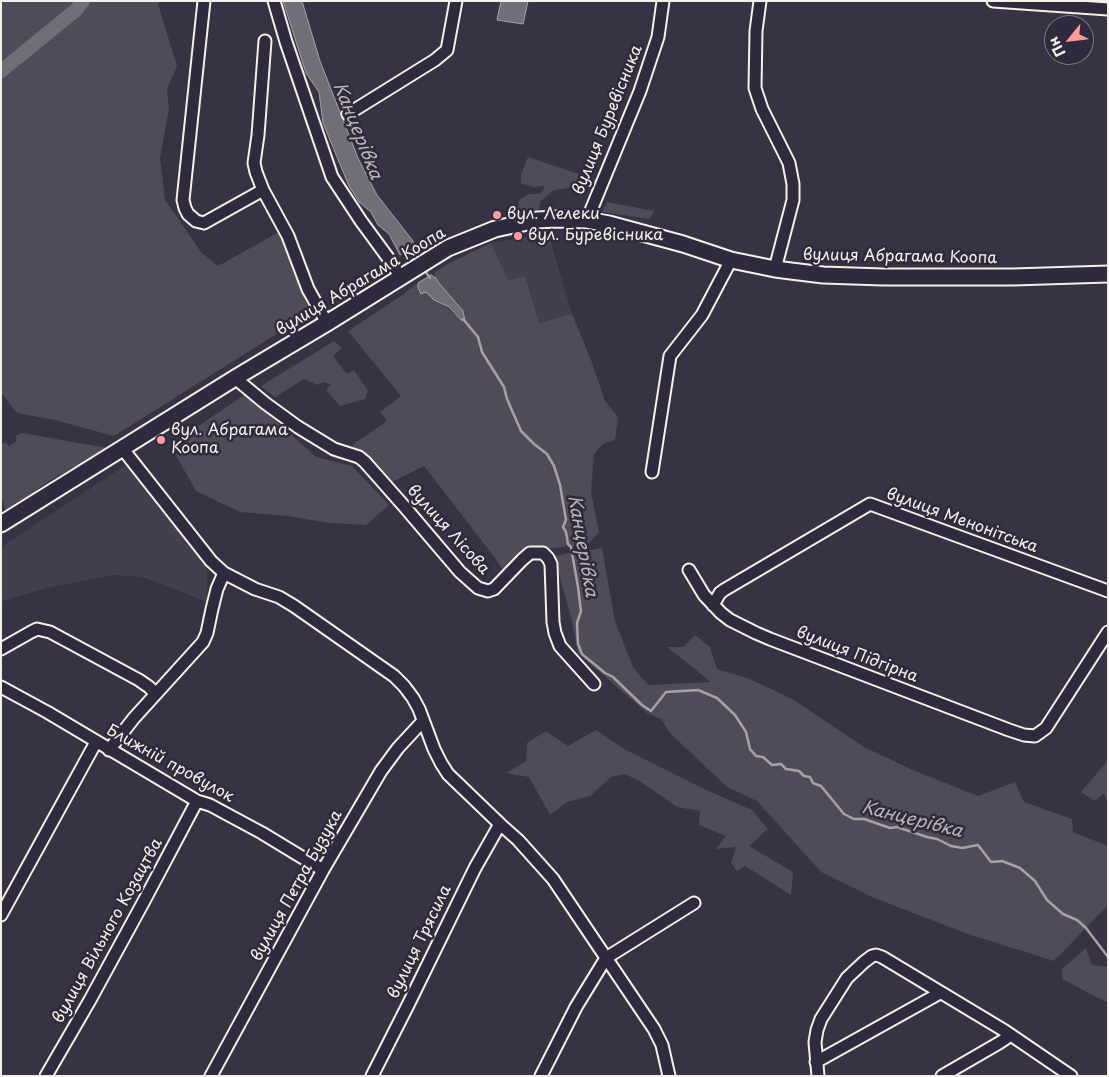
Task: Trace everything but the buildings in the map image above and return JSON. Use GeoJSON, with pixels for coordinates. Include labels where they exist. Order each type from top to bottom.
{"type":"FeatureCollection","features":[{"type":"Feature","properties":{"kind":"main road","name":"вулиця Абрагама Коопа"},"geometry":{"type":"LineString","coordinates":[[1,524],[448,248],[495,229],[537,220],[587,220],[683,244],[731,260],[775,270],[822,275],[883,277],[1108,274]]}},
{"type":"Feature","properties":{"kind":"street"},"geometry":{"type":"LineString","coordinates":[[204,1],[184,200],[185,208],[188,214],[196,221],[204,223],[263,190]]}},
{"type":"Feature","properties":{"kind":"street"},"geometry":{"type":"LineString","coordinates":[[274,1],[332,177],[400,277]]}},
{"type":"Feature","properties":{"kind":"street"},"geometry":{"type":"LineString","coordinates":[[348,114],[435,60],[447,50],[456,1]]}},
{"type":"Feature","properties":{"kind":"street","name":"вулиця Буревісника"},"geometry":{"type":"LineString","coordinates":[[587,220],[591,206],[640,91],[658,37],[663,1]]}},
{"type":"Feature","properties":{"kind":"street"},"geometry":{"type":"LineString","coordinates":[[760,1],[756,31],[755,88],[762,109],[789,163],[793,184],[793,200],[775,270]]}},
{"type":"Feature","properties":{"kind":"street"},"geometry":{"type":"LineString","coordinates":[[993,1],[1082,4],[1108,9]]}},
{"type":"Feature","properties":{"kind":"street"},"geometry":{"type":"LineString","coordinates":[[265,41],[254,164],[263,190],[283,225],[308,289],[327,323]]}},
{"type":"Feature","properties":{"kind":"street"},"geometry":{"type":"LineString","coordinates":[[652,472],[670,356],[702,316],[731,260]]}},
{"type":"Feature","properties":{"kind":"street","name":"вулиця Лісова"},"geometry":{"type":"LineString","coordinates":[[235,378],[265,403],[334,449],[359,457],[460,572],[478,588],[488,591],[494,589],[530,553],[543,553],[551,564],[553,622],[560,646],[594,684]]}},
{"type":"Feature","properties":{"kind":"street"},"geometry":{"type":"LineString","coordinates":[[122,448],[211,561],[224,573],[256,589],[279,597],[294,606],[394,676],[413,698],[440,763],[448,774],[518,840],[545,870],[606,958],[654,1029],[662,1045],[669,1076]]}},
{"type":"Feature","properties":{"kind":"street","name":"вулиця Менонітська"},"geometry":{"type":"LineString","coordinates":[[713,605],[724,590],[870,504],[1108,591]]}},
{"type":"Feature","properties":{"kind":"street","name":"вулиця Підгірна"},"geometry":{"type":"LineString","coordinates":[[689,570],[704,595],[730,620],[770,639],[1024,735],[1035,736],[1046,728],[1108,632]]}},
{"type":"Feature","properties":{"kind":"street"},"geometry":{"type":"LineString","coordinates":[[109,750],[130,723],[203,642],[208,633],[218,589],[224,573]]}},
{"type":"Feature","properties":{"kind":"street"},"geometry":{"type":"LineString","coordinates":[[1,649],[31,632],[37,630],[50,632],[150,687],[156,694]]}},
{"type":"Feature","properties":{"kind":"street","name":"Ближній провулок"},"geometry":{"type":"LineString","coordinates":[[1,687],[47,712],[197,801],[210,805],[262,833],[323,870]]}},
{"type":"Feature","properties":{"kind":"street","name":"вулиця Петра Бузука"},"geometry":{"type":"LineString","coordinates":[[211,1076],[323,870],[381,771],[398,748],[423,721]]}},
{"type":"Feature","properties":{"kind":"street"},"geometry":{"type":"LineString","coordinates":[[1,915],[96,742]]}},
{"type":"Feature","properties":{"kind":"street","name":"вулиця Вільного Козацтва"},"geometry":{"type":"LineString","coordinates":[[46,1076],[90,1000],[197,801]]}},
{"type":"Feature","properties":{"kind":"street","name":"вулиця Трясила"},"geometry":{"type":"LineString","coordinates":[[372,1076],[475,868],[500,824]]}},
{"type":"Feature","properties":{"kind":"street"},"geometry":{"type":"LineString","coordinates":[[541,1076],[576,1007],[606,958],[694,903]]}},
{"type":"Feature","properties":{"kind":"street"},"geometry":{"type":"LineString","coordinates":[[818,1076],[814,1042],[821,1019],[847,978],[872,956],[876,955],[1011,1034],[1062,1074]]}},
{"type":"Feature","properties":{"kind":"street"},"geometry":{"type":"LineString","coordinates":[[816,1062],[940,993]]}},
{"type":"Feature","properties":{"kind":"street"},"geometry":{"type":"LineString","coordinates":[[942,1076],[1011,1034]]}},
{"type":"Feature","properties":{"kind":"shaded area"},"geometry":{"type":"Polygon","coordinates":[[[1,1],[161,1],[158,4],[177,66],[167,89],[169,109],[160,158],[165,200],[201,252],[218,266],[279,232],[310,313],[114,436],[55,420],[17,413],[1,393],[1,1]]]}},
{"type":"Feature","properties":{"kind":"shaded area"},"geometry":{"type":"Polygon","coordinates":[[[283,1],[302,1],[320,61],[358,158],[377,195],[413,241],[415,246],[400,255],[389,234],[378,225],[371,212],[359,202],[349,186],[323,123],[319,92],[306,73],[283,1]]]}},
{"type":"Feature","properties":{"kind":"shaded area"},"geometry":{"type":"Polygon","coordinates":[[[501,1],[528,1],[523,24],[497,20],[501,1]]]}},
{"type":"Feature","properties":{"kind":"shaded area"},"geometry":{"type":"Polygon","coordinates":[[[528,157],[597,180],[593,190],[569,188],[554,190],[541,201],[538,210],[518,211],[519,200],[528,194],[540,194],[545,186],[533,187],[521,183],[521,175],[528,157]]]}},
{"type":"Feature","properties":{"kind":"shaded area"},"geometry":{"type":"Polygon","coordinates":[[[607,202],[654,211],[650,219],[602,212],[607,202]]]}},
{"type":"Feature","properties":{"kind":"shaded area"},"geometry":{"type":"Polygon","coordinates":[[[549,236],[572,314],[539,323],[525,276],[508,280],[491,243],[527,237],[549,236]]]}},
{"type":"Feature","properties":{"kind":"shaded area"},"geometry":{"type":"Polygon","coordinates":[[[491,243],[508,280],[525,276],[539,323],[572,314],[605,401],[618,417],[615,440],[603,444],[594,454],[591,492],[599,532],[586,546],[568,546],[528,552],[505,573],[424,466],[386,485],[352,445],[387,421],[380,412],[401,396],[348,331],[418,283],[434,300],[449,309],[461,320],[463,311],[441,286],[434,273],[449,263],[491,243]]]}},
{"type":"Feature","properties":{"kind":"shaded area"},"geometry":{"type":"Polygon","coordinates":[[[431,275],[436,278],[463,311],[465,321],[461,320],[449,307],[434,300],[426,292],[421,294],[418,283],[431,275]]]}},
{"type":"Feature","properties":{"kind":"shaded area"},"geometry":{"type":"Polygon","coordinates":[[[334,341],[342,348],[333,356],[347,374],[354,370],[368,391],[365,399],[340,406],[326,390],[331,384],[323,382],[317,385],[304,379],[275,397],[261,386],[334,341]]]}},
{"type":"Feature","properties":{"kind":"shaded area"},"geometry":{"type":"Polygon","coordinates":[[[246,394],[316,457],[352,466],[389,505],[366,525],[330,523],[287,516],[240,512],[196,491],[170,445],[246,394]]]}},
{"type":"Feature","properties":{"kind":"shaded area"},"geometry":{"type":"Polygon","coordinates":[[[22,433],[107,448],[93,459],[51,480],[39,488],[29,499],[6,514],[1,493],[1,445],[5,442],[9,446],[17,441],[15,436],[22,433]]]}},
{"type":"Feature","properties":{"kind":"shaded area"},"geometry":{"type":"Polygon","coordinates":[[[126,465],[207,566],[207,602],[143,577],[114,575],[51,587],[1,601],[1,547],[126,465]]]}},
{"type":"Feature","properties":{"kind":"shaded area"},"geometry":{"type":"Polygon","coordinates":[[[602,548],[615,621],[633,667],[648,685],[711,682],[667,647],[683,647],[695,635],[710,647],[717,669],[750,679],[794,700],[864,747],[913,770],[978,796],[1015,782],[1024,802],[1072,819],[1073,832],[1108,846],[1108,905],[1054,961],[965,933],[872,897],[821,872],[757,801],[727,787],[670,733],[661,719],[647,713],[578,653],[572,621],[554,556],[602,548]]]}},
{"type":"Feature","properties":{"kind":"shaded area"},"geometry":{"type":"Polygon","coordinates":[[[596,730],[626,750],[702,788],[752,810],[768,829],[749,846],[793,872],[791,895],[745,866],[737,871],[731,863],[736,847],[716,849],[726,836],[699,825],[700,811],[677,807],[641,782],[625,774],[611,777],[590,796],[567,802],[550,815],[529,777],[506,773],[526,761],[527,743],[546,731],[568,746],[596,730]]]}},
{"type":"Feature","properties":{"kind":"shaded area"},"geometry":{"type":"Polygon","coordinates":[[[1108,760],[1108,806],[1104,793],[1095,801],[1081,792],[1108,760]]]}},
{"type":"Feature","properties":{"kind":"shaded area"},"geometry":{"type":"Polygon","coordinates":[[[1086,948],[1092,965],[1108,967],[1108,1003],[1062,979],[1062,969],[1086,948]]]}},
{"type":"Feature","properties":{"kind":"waterway"},"geometry":{"type":"LineString","coordinates":[[1,71],[76,10],[83,1]]}},
{"type":"Feature","properties":{"kind":"waterway","name":"Канцерівка"},"geometry":{"type":"LineString","coordinates":[[409,247],[417,259]]}},
{"type":"Feature","properties":{"kind":"waterway","name":"Канцерівка"},"geometry":{"type":"LineString","coordinates":[[423,268],[430,278]]}},
{"type":"Feature","properties":{"kind":"waterway","name":"Канцерівка"},"geometry":{"type":"LineString","coordinates":[[463,319],[478,337],[482,352],[504,387],[507,399],[521,431],[547,454],[554,466],[560,485],[566,520],[563,527],[568,544],[571,547],[578,587],[581,611],[577,623],[578,644],[582,654],[605,673],[613,677],[642,705],[651,711],[666,692],[698,690],[717,698],[735,715],[746,732],[750,749],[756,756],[763,757],[772,765],[781,764],[786,769],[799,771],[804,776],[810,777],[813,783],[821,786],[844,814],[854,819],[864,819],[890,828],[897,827],[937,839],[951,846],[962,848],[978,845],[991,862],[1002,861],[1020,868],[1035,881],[1047,900],[1063,914],[1077,920],[1086,928],[1108,957]]}},
{"type":"Feature","properties":{"kind":"place","name":"вул. Лелеки"},"geometry":{"type":"Point","coordinates":[497,215]}},
{"type":"Feature","properties":{"kind":"place","name":"вул. Буревісника"},"geometry":{"type":"Point","coordinates":[518,236]}},
{"type":"Feature","properties":{"kind":"place","name":"вул. Абрагама Коопа"},"geometry":{"type":"Point","coordinates":[161,440]}}]}
